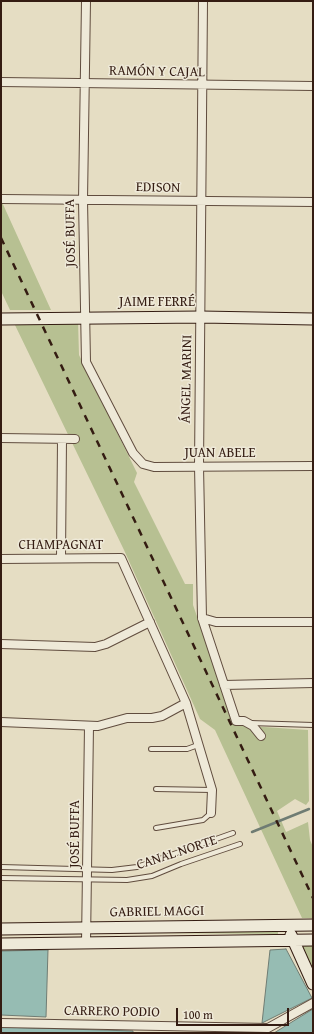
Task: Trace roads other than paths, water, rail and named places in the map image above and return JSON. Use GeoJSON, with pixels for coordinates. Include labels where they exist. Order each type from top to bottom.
{"type":"FeatureCollection","features":[{"type":"Feature","properties":{"kind":"street","name":"JOSÉ BUFFA"},"geometry":{"type":"LineString","coordinates":[[86,1],[83,200],[86,362],[133,453]]}},
{"type":"Feature","properties":{"kind":"street","name":"ÁNGEL MARINI"},"geometry":{"type":"LineString","coordinates":[[203,1],[199,466],[202,618],[236,721],[248,723],[261,736]]}},
{"type":"Feature","properties":{"kind":"street","name":"RAMÓN Y CAJAL"},"geometry":{"type":"LineString","coordinates":[[1,82],[202,86],[313,86]]}},
{"type":"Feature","properties":{"kind":"street","name":"EDISON"},"geometry":{"type":"LineString","coordinates":[[2,199],[313,202]]}},
{"type":"Feature","properties":{"kind":"street","name":"JAIME FERRÉ"},"geometry":{"type":"LineString","coordinates":[[1,319],[85,317],[313,319]]}},
{"type":"Feature","properties":{"kind":"street"},"geometry":{"type":"LineString","coordinates":[[1,438],[75,439]]}},
{"type":"Feature","properties":{"kind":"street"},"geometry":{"type":"LineString","coordinates":[[61,558],[62,439]]}},
{"type":"Feature","properties":{"kind":"street","name":"JUAN ABELE"},"geometry":{"type":"LineString","coordinates":[[133,453],[143,464],[154,466],[313,466]]}},
{"type":"Feature","properties":{"kind":"street","name":"CHAMPAGNAT"},"geometry":{"type":"LineString","coordinates":[[1,558],[121,558],[150,622]]}},
{"type":"Feature","properties":{"kind":"street"},"geometry":{"type":"LineString","coordinates":[[202,618],[216,622],[313,622]]}},
{"type":"Feature","properties":{"kind":"street"},"geometry":{"type":"LineString","coordinates":[[1,644],[95,647],[106,644],[150,622],[186,703],[212,790],[211,813]]}},
{"type":"Feature","properties":{"kind":"street"},"geometry":{"type":"LineString","coordinates":[[224,685],[313,683]]}},
{"type":"Feature","properties":{"kind":"street"},"geometry":{"type":"LineString","coordinates":[[1,722],[98,726],[127,718],[152,718],[162,716],[186,703]]}},
{"type":"Feature","properties":{"kind":"street","name":"JOSÉ BUFFA"},"geometry":{"type":"LineString","coordinates":[[86,943],[89,726]]}},
{"type":"Feature","properties":{"kind":"street"},"geometry":{"type":"LineString","coordinates":[[287,925],[313,984]]}},
{"type":"Feature","properties":{"kind":"street","name":"GABRIEL MAGGI"},"geometry":{"type":"LineString","coordinates":[[1,929],[313,925]]}},
{"type":"Feature","properties":{"kind":"street"},"geometry":{"type":"LineString","coordinates":[[134,927],[134,942]]}},
{"type":"Feature","properties":{"kind":"street"},"geometry":{"type":"LineString","coordinates":[[1,944],[313,940]]}},
{"type":"Feature","properties":{"kind":"street","name":"CARRERO PODIO"},"geometry":{"type":"LineString","coordinates":[[1,1022],[138,1029],[268,1030],[313,1004]]}},
{"type":"Feature","properties":{"kind":"lane"},"geometry":{"type":"LineString","coordinates":[[248,723],[313,725]]}},
{"type":"Feature","properties":{"kind":"lane"},"geometry":{"type":"LineString","coordinates":[[151,749],[187,749],[198,745]]}},
{"type":"Feature","properties":{"kind":"lane"},"geometry":{"type":"LineString","coordinates":[[156,789],[212,790]]}},
{"type":"Feature","properties":{"kind":"lane"},"geometry":{"type":"LineString","coordinates":[[156,828],[203,820],[211,813]]}},
{"type":"Feature","properties":{"kind":"lane","name":"CANAL NORTE"},"geometry":{"type":"LineString","coordinates":[[1,867],[112,870],[137,867],[233,833]]}},
{"type":"Feature","properties":{"kind":"lane","name":"CANAL NORTE"},"geometry":{"type":"LineString","coordinates":[[1,878],[127,880],[152,876],[181,864],[240,844]]}},
{"type":"Feature","properties":{"kind":"water"},"geometry":{"type":"Polygon","coordinates":[[[286,949],[312,998],[262,1023],[270,950],[286,949]]]}},
{"type":"Feature","properties":{"kind":"water"},"geometry":{"type":"Polygon","coordinates":[[[48,950],[46,1017],[1,1015],[1,951],[48,950]]]}},
{"type":"Feature","properties":{"kind":"water"},"geometry":{"type":"Polygon","coordinates":[[[313,1009],[313,1033],[274,1033],[313,1009]]]}},
{"type":"Feature","properties":{"kind":"water"},"geometry":{"type":"Polygon","coordinates":[[[1,1027],[133,1031],[133,1033],[1,1033],[1,1027]]]}},
{"type":"Feature","properties":{"kind":"waterway","name":"CANAL NORTE"},"geometry":{"type":"LineString","coordinates":[[252,832],[309,809]]}},
{"type":"Feature","properties":{"kind":"railway"},"geometry":{"type":"LineString","coordinates":[[1,238],[313,898]]}}]}
